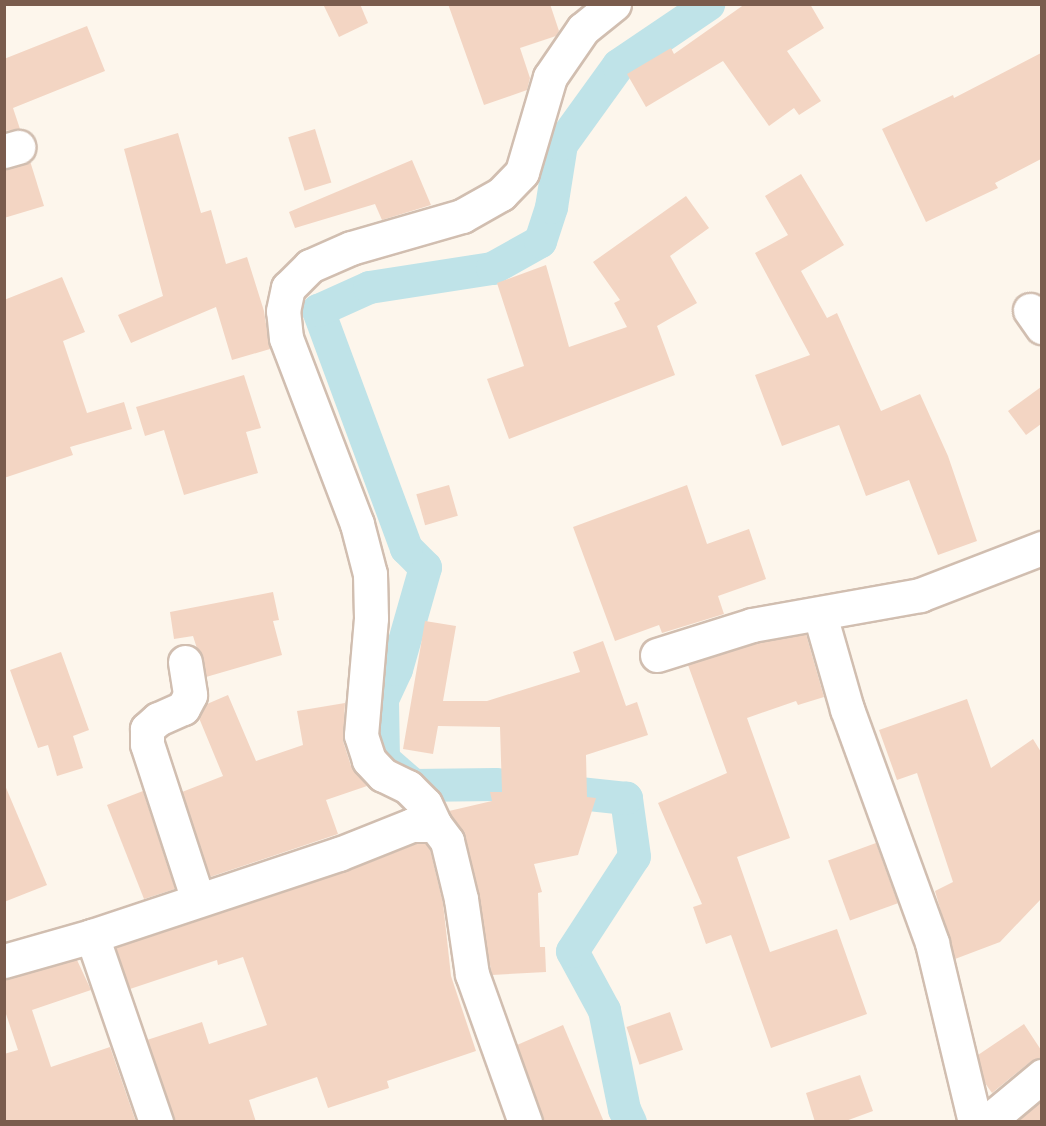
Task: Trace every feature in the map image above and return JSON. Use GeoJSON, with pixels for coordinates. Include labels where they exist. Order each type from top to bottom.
{"type":"FeatureCollection","features":[{"type":"Feature","properties":{"kind":"street"},"geometry":{"type":"LineString","coordinates":[[525,1122],[472,975],[461,899],[447,841],[435,825],[426,804],[408,787],[383,775],[369,760],[361,735],[371,618],[370,574],[357,524],[286,338],[282,311],[288,288],[310,266],[351,248],[462,216],[501,194],[522,172],[549,77],[583,29],[614,4]]}},
{"type":"Feature","properties":{"kind":"street"},"geometry":{"type":"LineString","coordinates":[[657,655],[753,625],[820,615],[920,595],[1041,548]]}},
{"type":"Feature","properties":{"kind":"street"},"geometry":{"type":"LineString","coordinates":[[820,615],[847,709],[932,943],[975,1122]]}},
{"type":"Feature","properties":{"kind":"street"},"geometry":{"type":"LineString","coordinates":[[185,662],[190,695],[183,708],[158,719],[147,729],[147,744],[198,900]]}},
{"type":"Feature","properties":{"kind":"street"},"geometry":{"type":"LineString","coordinates":[[4,961],[92,936],[339,854],[412,825],[435,825]]}},
{"type":"Feature","properties":{"kind":"street"},"geometry":{"type":"LineString","coordinates":[[92,936],[156,1122]]}},
{"type":"Feature","properties":{"kind":"street"},"geometry":{"type":"LineString","coordinates":[[987,1122],[1041,1076]]}},
{"type":"Feature","properties":{"kind":"building"},"geometry":{"type":"Polygon","coordinates":[[[323,4],[360,4],[368,23],[339,37],[323,4]]]}},
{"type":"Feature","properties":{"kind":"building"},"geometry":{"type":"Polygon","coordinates":[[[448,4],[550,4],[559,31],[556,36],[520,48],[530,78],[527,90],[484,105],[448,4]]]}},
{"type":"Feature","properties":{"kind":"building"},"geometry":{"type":"Polygon","coordinates":[[[745,4],[810,4],[824,28],[787,51],[821,101],[799,115],[794,108],[769,126],[723,61],[646,107],[627,74],[671,48],[674,54],[745,4]]]}},
{"type":"Feature","properties":{"kind":"building"},"geometry":{"type":"Polygon","coordinates":[[[87,26],[105,71],[13,108],[20,129],[4,131],[4,59],[87,26]]]}},
{"type":"Feature","properties":{"kind":"building"},"geometry":{"type":"Polygon","coordinates":[[[1041,53],[1041,159],[995,183],[998,188],[926,222],[882,129],[953,95],[954,98],[1041,53]]]}},
{"type":"Feature","properties":{"kind":"building"},"geometry":{"type":"Polygon","coordinates":[[[315,129],[331,183],[305,191],[288,137],[315,129]]]}},
{"type":"Feature","properties":{"kind":"building"},"geometry":{"type":"Polygon","coordinates":[[[178,133],[201,213],[211,210],[226,264],[247,257],[264,311],[270,349],[232,360],[216,307],[131,343],[118,315],[163,296],[124,149],[178,133]]]}},
{"type":"Feature","properties":{"kind":"building"},"geometry":{"type":"Polygon","coordinates":[[[412,160],[431,205],[382,220],[375,204],[295,228],[289,212],[412,160]]]}},
{"type":"Feature","properties":{"kind":"building"},"geometry":{"type":"Polygon","coordinates":[[[30,161],[44,206],[4,218],[4,169],[30,161]]]}},
{"type":"Feature","properties":{"kind":"building"},"geometry":{"type":"Polygon","coordinates":[[[801,174],[844,245],[801,271],[827,318],[837,313],[881,411],[920,394],[948,456],[977,541],[938,555],[909,480],[866,496],[839,425],[782,446],[755,375],[810,355],[755,253],[788,235],[765,196],[801,174]]]}},
{"type":"Feature","properties":{"kind":"building"},"geometry":{"type":"Polygon","coordinates":[[[686,196],[709,228],[670,256],[697,303],[657,326],[675,375],[509,439],[487,379],[524,366],[497,283],[546,265],[569,347],[627,327],[614,303],[620,300],[593,262],[686,196]]]}},
{"type":"Feature","properties":{"kind":"building"},"geometry":{"type":"Polygon","coordinates":[[[62,277],[85,332],[63,341],[87,413],[124,402],[132,429],[70,447],[73,455],[4,478],[4,300],[62,277]]]}},
{"type":"Feature","properties":{"kind":"building"},"geometry":{"type":"Polygon","coordinates":[[[244,375],[261,428],[246,432],[258,473],[184,495],[164,430],[145,436],[136,407],[244,375]]]}},
{"type":"Feature","properties":{"kind":"building"},"geometry":{"type":"Polygon","coordinates":[[[1041,387],[1041,424],[1026,435],[1008,411],[1041,387]]]}},
{"type":"Feature","properties":{"kind":"building"},"geometry":{"type":"Polygon","coordinates":[[[449,485],[458,516],[425,525],[416,494],[449,485]]]}},
{"type":"Feature","properties":{"kind":"building"},"geometry":{"type":"Polygon","coordinates":[[[687,485],[707,544],[749,529],[766,579],[718,596],[724,614],[662,633],[659,625],[615,641],[573,527],[687,485]]]}},
{"type":"Feature","properties":{"kind":"building"},"geometry":{"type":"Polygon","coordinates":[[[273,592],[279,620],[273,621],[282,655],[206,677],[193,636],[174,639],[170,612],[273,592]]]}},
{"type":"Feature","properties":{"kind":"building"},"geometry":{"type":"Polygon","coordinates":[[[425,621],[456,626],[443,701],[487,701],[580,672],[573,652],[603,641],[626,706],[637,702],[648,735],[586,755],[587,797],[596,798],[578,855],[534,864],[542,892],[538,893],[540,947],[545,947],[546,972],[492,975],[465,837],[449,811],[492,801],[490,792],[502,792],[500,727],[438,726],[433,754],[403,749],[425,621]]]}},
{"type":"Feature","properties":{"kind":"building"},"geometry":{"type":"Polygon","coordinates":[[[806,634],[824,697],[798,705],[796,701],[747,718],[790,838],[737,857],[770,952],[837,929],[867,1014],[771,1048],[731,935],[706,944],[693,907],[702,904],[658,803],[727,773],[688,665],[756,643],[806,634]]]}},
{"type":"Feature","properties":{"kind":"building"},"geometry":{"type":"Polygon","coordinates":[[[61,652],[89,730],[73,736],[83,768],[57,776],[48,745],[38,748],[10,670],[61,652]]]}},
{"type":"Feature","properties":{"kind":"building"},"geometry":{"type":"Polygon","coordinates":[[[228,695],[256,761],[303,745],[297,711],[345,703],[343,741],[351,766],[367,786],[326,800],[338,834],[210,877],[182,792],[223,776],[199,718],[207,704],[228,695]]]}},
{"type":"Feature","properties":{"kind":"building"},"geometry":{"type":"Polygon","coordinates":[[[967,699],[991,768],[1033,739],[1041,752],[1041,899],[1000,942],[955,959],[935,891],[953,882],[917,773],[897,780],[879,730],[967,699]]]}},
{"type":"Feature","properties":{"kind":"building"},"geometry":{"type":"Polygon","coordinates":[[[4,783],[47,885],[4,902],[4,783]]]}},
{"type":"Feature","properties":{"kind":"building"},"geometry":{"type":"Polygon","coordinates":[[[143,791],[175,889],[144,899],[107,805],[143,791]]]}},
{"type":"Feature","properties":{"kind":"building"},"geometry":{"type":"Polygon","coordinates":[[[876,843],[898,903],[850,921],[828,860],[876,843]]]}},
{"type":"Feature","properties":{"kind":"building"},"geometry":{"type":"Polygon","coordinates":[[[416,844],[426,844],[430,849],[443,903],[451,976],[476,1051],[387,1081],[389,1088],[328,1108],[317,1077],[249,1100],[256,1122],[174,1122],[147,1040],[202,1022],[209,1044],[267,1025],[243,957],[218,965],[217,960],[130,989],[116,948],[345,872],[416,844]]]}},
{"type":"Feature","properties":{"kind":"building"},"geometry":{"type":"Polygon","coordinates":[[[77,960],[91,990],[32,1010],[51,1067],[110,1047],[136,1122],[4,1122],[4,1054],[18,1050],[4,1008],[4,979],[77,960]]]}},
{"type":"Feature","properties":{"kind":"building"},"geometry":{"type":"Polygon","coordinates":[[[670,1012],[683,1050],[640,1065],[627,1027],[670,1012]]]}},
{"type":"Feature","properties":{"kind":"building"},"geometry":{"type":"Polygon","coordinates":[[[1024,1024],[1041,1050],[1041,1058],[1030,1062],[992,1093],[985,1083],[978,1055],[1024,1024]]]}},
{"type":"Feature","properties":{"kind":"building"},"geometry":{"type":"Polygon","coordinates":[[[563,1025],[604,1122],[543,1122],[517,1045],[563,1025]]]}},
{"type":"Feature","properties":{"kind":"building"},"geometry":{"type":"Polygon","coordinates":[[[860,1075],[873,1111],[843,1122],[815,1122],[806,1093],[860,1075]]]}},
{"type":"Feature","properties":{"kind":"building"},"geometry":{"type":"Polygon","coordinates":[[[1041,1101],[1041,1122],[1017,1122],[1041,1101]]]}},
{"type":"Feature","properties":{"kind":"waterway"},"geometry":{"type":"LineString","coordinates":[[630,1122],[624,1109],[604,1010],[572,951],[634,856],[626,798],[495,784],[413,785],[383,759],[382,699],[396,669],[425,567],[406,548],[318,310],[369,287],[492,268],[540,241],[551,207],[561,144],[618,65],[708,4]]}}]}
